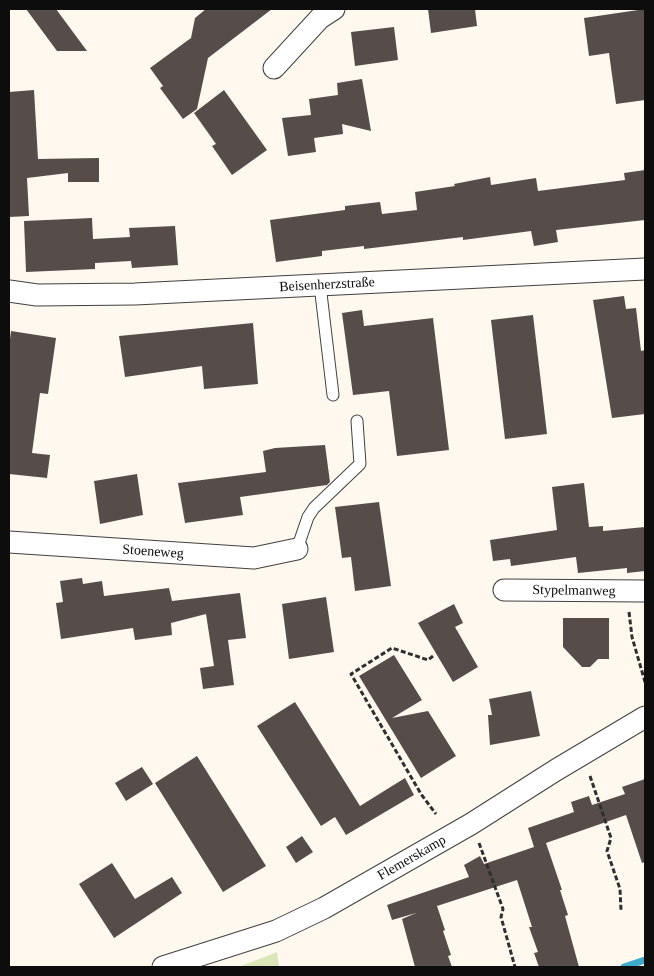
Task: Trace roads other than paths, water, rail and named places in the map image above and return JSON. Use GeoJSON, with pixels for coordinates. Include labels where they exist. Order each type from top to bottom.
{"type":"FeatureCollection","features":[{"type":"Feature","properties":{"kind":"street"},"geometry":{"type":"LineString","coordinates":[[274,68],[320,18],[334,9]]}},
{"type":"Feature","properties":{"kind":"street","name":"Beisenherzstraße"},"geometry":{"type":"LineString","coordinates":[[9,291],[37,295],[135,294],[645,269]]}},
{"type":"Feature","properties":{"kind":"street","name":"Stoeneweg"},"geometry":{"type":"LineString","coordinates":[[9,542],[254,558],[297,550]]}},
{"type":"Feature","properties":{"kind":"street","name":"Stypelmanweg"},"geometry":{"type":"LineString","coordinates":[[504,590],[636,592]]}},
{"type":"Feature","properties":{"kind":"street","name":"Flemerskamp"},"geometry":{"type":"LineString","coordinates":[[163,967],[276,931],[334,903],[471,824],[645,717]]}},
{"type":"Feature","properties":{"kind":"lane"},"geometry":{"type":"LineString","coordinates":[[320,285],[333,395]]}},
{"type":"Feature","properties":{"kind":"lane"},"geometry":{"type":"LineString","coordinates":[[297,550],[308,517],[314,508],[360,464],[357,421]]}},
{"type":"Feature","properties":{"kind":"waterway"},"geometry":{"type":"LineString","coordinates":[[624,967],[645,960]]}}]}
